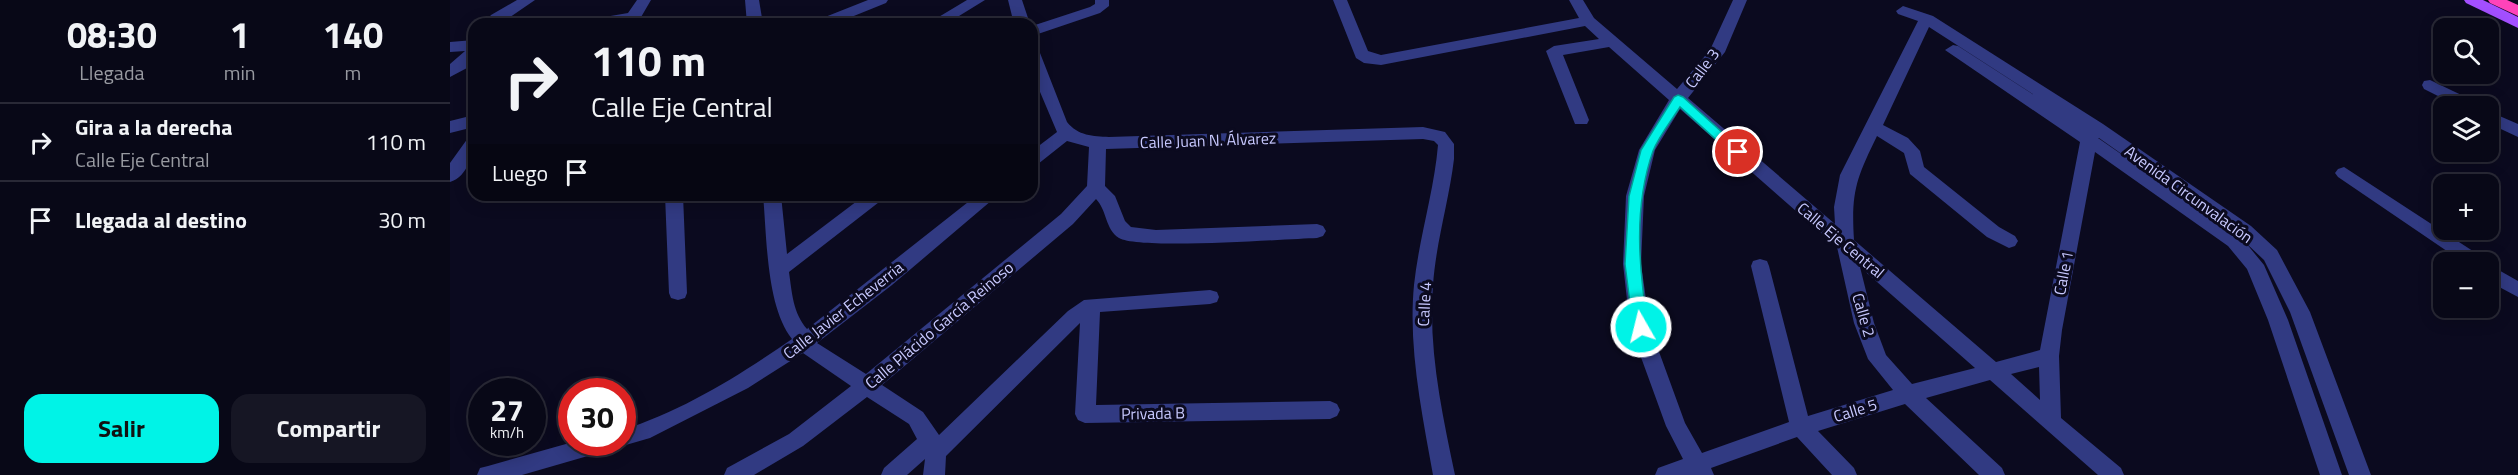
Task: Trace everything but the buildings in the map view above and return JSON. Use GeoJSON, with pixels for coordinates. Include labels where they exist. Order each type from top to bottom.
{"type":"FeatureCollection","features":[{"type":"Feature","properties":{"kind":"highway"},"geometry":{"type":"LineString","coordinates":[[2495,0],[2518,11]]}},
{"type":"Feature","properties":{"kind":"main road"},"geometry":{"type":"LineString","coordinates":[[2471,0],[2518,23]]}},
{"type":"Feature","properties":{"kind":"street"},"geometry":{"type":"LineString","coordinates":[[496,18],[507,0]]}},
{"type":"Feature","properties":{"kind":"street"},"geometry":{"type":"LineString","coordinates":[[499,18],[528,0]]}},
{"type":"Feature","properties":{"kind":"street"},"geometry":{"type":"LineString","coordinates":[[633,18],[644,0]]}},
{"type":"Feature","properties":{"kind":"street"},"geometry":{"type":"LineString","coordinates":[[754,18],[753,3],[768,0]]}},
{"type":"Feature","properties":{"kind":"street"},"geometry":{"type":"LineString","coordinates":[[835,18],[881,0]]}},
{"type":"Feature","properties":{"kind":"street"},"geometry":{"type":"LineString","coordinates":[[946,18],[978,0]]}},
{"type":"Feature","properties":{"kind":"street"},"geometry":{"type":"LineString","coordinates":[[1015,0],[1020,18]]}},
{"type":"Feature","properties":{"kind":"street"},"geometry":{"type":"LineString","coordinates":[[1038,29],[1095,10],[1102,6],[1102,0]]}},
{"type":"Feature","properties":{"kind":"street"},"geometry":{"type":"LineString","coordinates":[[1340,0],[1361,54],[1369,59],[1381,60],[1588,21]]}},
{"type":"Feature","properties":{"kind":"street","name":"Calle Eje Central"},"geometry":{"type":"LineString","coordinates":[[1576,0],[1588,21],[2113,475]]}},
{"type":"Feature","properties":{"kind":"street","name":"Calle 3"},"geometry":{"type":"LineString","coordinates":[[1699,470],[1676,426],[1641,327],[1632,264],[1635,196],[1647,150],[1678,99],[1717,52],[1740,0]]}},
{"type":"Feature","properties":{"kind":"street","name":"Avenida Circunvalación"},"geometry":{"type":"LineString","coordinates":[[1899,6],[2245,231],[2271,255],[2300,312],[2360,475]]}},
{"type":"Feature","properties":{"kind":"street","name":"Calle 2"},"geometry":{"type":"LineString","coordinates":[[1924,24],[1849,175],[1843,207],[1845,243],[1864,322],[1878,359],[1908,394],[1994,475]]}},
{"type":"Feature","properties":{"kind":"street"},"geometry":{"type":"LineString","coordinates":[[1581,120],[1554,51],[1612,42]]}},
{"type":"Feature","properties":{"kind":"street"},"geometry":{"type":"LineString","coordinates":[[450,47],[468,46]]}},
{"type":"Feature","properties":{"kind":"street"},"geometry":{"type":"LineString","coordinates":[[450,72],[468,56]]}},
{"type":"Feature","properties":{"kind":"street"},"geometry":{"type":"LineString","coordinates":[[2430,85],[2451,96]]}},
{"type":"Feature","properties":{"kind":"street"},"geometry":{"type":"LineString","coordinates":[[1038,155],[1066,134],[1039,95]]}},
{"type":"Feature","properties":{"kind":"street"},"geometry":{"type":"LineString","coordinates":[[450,127],[468,122]]}},
{"type":"Feature","properties":{"kind":"street"},"geometry":{"type":"LineString","coordinates":[[2499,122],[2518,131]]}},
{"type":"Feature","properties":{"kind":"street"},"geometry":{"type":"LineString","coordinates":[[1874,127],[1902,142],[1912,151],[1916,170],[1993,232],[2008,241]]}},
{"type":"Feature","properties":{"kind":"street","name":"Calle Juan N. Álvarez"},"geometry":{"type":"LineString","coordinates":[[1066,134],[1077,139],[1098,142],[1423,133],[1439,136]]}},
{"type":"Feature","properties":{"kind":"street","name":"Avenida Circunvalación"},"geometry":{"type":"LineString","coordinates":[[2093,134],[2234,241],[2255,265],[2278,320],[2331,475]]}},
{"type":"Feature","properties":{"kind":"street","name":"Calle 1"},"geometry":{"type":"LineString","coordinates":[[2051,422],[2049,356],[2093,134]]}},
{"type":"Feature","properties":{"kind":"street","name":"Calle 4"},"geometry":{"type":"LineString","coordinates":[[1439,136],[1446,144],[1445,162],[1426,263],[1422,345],[1431,410],[1444,475]]}},
{"type":"Feature","properties":{"kind":"street"},"geometry":{"type":"LineString","coordinates":[[1098,142],[1096,188],[1109,201],[1117,224],[1126,233],[1156,237],[1317,231]]}},
{"type":"Feature","properties":{"kind":"street"},"geometry":{"type":"LineString","coordinates":[[450,176],[468,150]]}},
{"type":"Feature","properties":{"kind":"street"},"geometry":{"type":"LineString","coordinates":[[2344,173],[2461,252]]}},
{"type":"Feature","properties":{"kind":"street","name":"Calle Plácido García Reinoso"},"geometry":{"type":"LineString","coordinates":[[735,475],[796,440],[866,386],[1067,219],[1096,188]]}},
{"type":"Feature","properties":{"kind":"street"},"geometry":{"type":"LineString","coordinates":[[674,201],[678,293]]}},
{"type":"Feature","properties":{"kind":"street"},"geometry":{"type":"LineString","coordinates":[[778,201],[779,270],[783,299],[791,324],[811,349],[916,418],[934,446],[934,475]]}},
{"type":"Feature","properties":{"kind":"street"},"geometry":{"type":"LineString","coordinates":[[779,270],[870,201]]}},
{"type":"Feature","properties":{"kind":"street","name":"Calle Javier Echeverria"},"geometry":{"type":"LineString","coordinates":[[636,434],[672,420],[734,388],[805,342],[981,201]]}},
{"type":"Feature","properties":{"kind":"street"},"geometry":{"type":"LineString","coordinates":[[1760,266],[1801,427],[1846,475]]}},
{"type":"Feature","properties":{"kind":"street"},"geometry":{"type":"LineString","coordinates":[[2499,278],[2518,290]]}},
{"type":"Feature","properties":{"kind":"street"},"geometry":{"type":"LineString","coordinates":[[892,475],[934,446],[1075,316],[1091,305],[1210,297]]}},
{"type":"Feature","properties":{"kind":"street","name":"Privada B"},"geometry":{"type":"LineString","coordinates":[[1091,305],[1085,414],[1330,410]]}},
{"type":"Feature","properties":{"kind":"street","name":"Calle 5"},"geometry":{"type":"LineString","coordinates":[[1666,475],[1699,470],[1801,427],[1908,394],[2049,356]]}},
{"type":"Feature","properties":{"kind":"street"},"geometry":{"type":"LineString","coordinates":[[488,475],[558,456]]}},
{"type":"Feature","properties":{"kind":"route"},"geometry":{"type":"LineString","coordinates":[[1641,327],[1632,264],[1635,196],[1647,150],[1678,99],[1738,152]]}}]}
